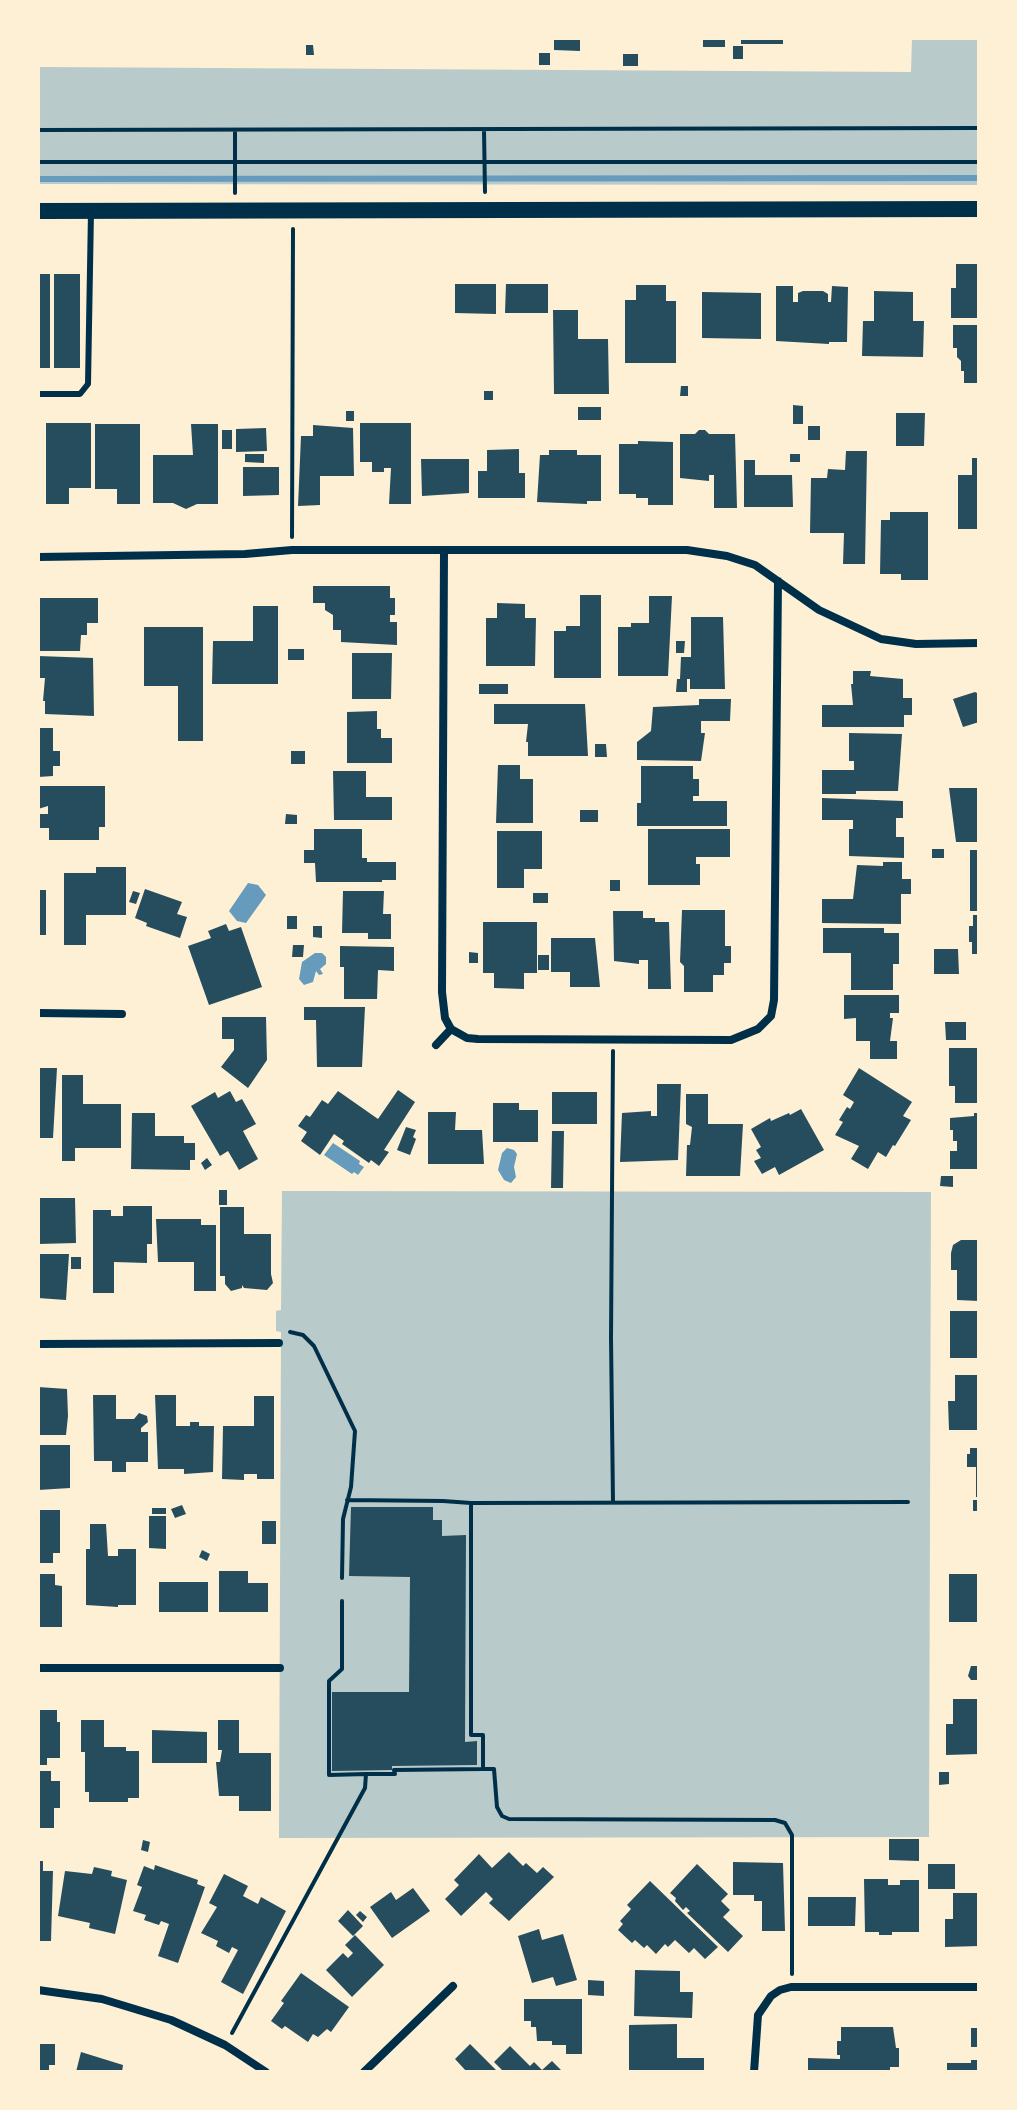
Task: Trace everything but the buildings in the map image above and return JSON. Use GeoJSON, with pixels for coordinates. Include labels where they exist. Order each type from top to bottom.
{"type":"FeatureCollection","features":[{"type":"Feature","properties":{"kind":"main road"},"geometry":{"type":"LineString","coordinates":[[38,211],[979,209]]}},
{"type":"Feature","properties":{"kind":"street"},"geometry":{"type":"LineString","coordinates":[[38,557],[245,554],[292,550],[687,550],[755,565],[819,610],[881,639],[916,644],[979,643]]}},
{"type":"Feature","properties":{"kind":"street"},"geometry":{"type":"LineString","coordinates":[[444,550],[442,992],[445,1018],[451,1029],[458,1035],[478,1039],[731,1040],[758,1029],[771,1016],[774,1000],[778,581]]}},
{"type":"Feature","properties":{"kind":"street"},"geometry":{"type":"LineString","coordinates":[[38,1013],[122,1014]]}},
{"type":"Feature","properties":{"kind":"street"},"geometry":{"type":"LineString","coordinates":[[436,1045],[451,1029]]}},
{"type":"Feature","properties":{"kind":"street"},"geometry":{"type":"LineString","coordinates":[[38,1344],[279,1343]]}},
{"type":"Feature","properties":{"kind":"street"},"geometry":{"type":"LineString","coordinates":[[38,1668],[280,1668]]}},
{"type":"Feature","properties":{"kind":"street"},"geometry":{"type":"LineString","coordinates":[[364,2072],[453,1986]]}},
{"type":"Feature","properties":{"kind":"street"},"geometry":{"type":"LineString","coordinates":[[754,2072],[758,2015],[771,1996],[791,1987],[979,1987]]}},
{"type":"Feature","properties":{"kind":"street"},"geometry":{"type":"LineString","coordinates":[[38,1990],[94,1998],[171,2020],[225,2045],[266,2072]]}},
{"type":"Feature","properties":{"kind":"lane"},"geometry":{"type":"LineString","coordinates":[[38,394],[80,394],[88,384],[91,211]]}},
{"type":"Feature","properties":{"kind":"path"},"geometry":{"type":"LineString","coordinates":[[979,64],[979,74]]}},
{"type":"Feature","properties":{"kind":"path"},"geometry":{"type":"LineString","coordinates":[[38,130],[979,128]]}},
{"type":"Feature","properties":{"kind":"path"},"geometry":{"type":"LineString","coordinates":[[484,130],[485,211]]}},
{"type":"Feature","properties":{"kind":"path"},"geometry":{"type":"LineString","coordinates":[[234,211],[235,131]]}},
{"type":"Feature","properties":{"kind":"path"},"geometry":{"type":"LineString","coordinates":[[38,162],[979,162]]}},
{"type":"Feature","properties":{"kind":"path"},"geometry":{"type":"LineString","coordinates":[[292,550],[293,211]]}},
{"type":"Feature","properties":{"kind":"path"},"geometry":{"type":"LineString","coordinates":[[613,1041],[613,1502]]}},
{"type":"Feature","properties":{"kind":"path"},"geometry":{"type":"LineString","coordinates":[[283,1334],[298,1333],[314,1346],[354,1429],[351,1487],[343,1519],[342,1578]]}},
{"type":"Feature","properties":{"kind":"path"},"geometry":{"type":"LineString","coordinates":[[347,1500],[471,1503],[908,1502]]}},
{"type":"Feature","properties":{"kind":"path"},"geometry":{"type":"LineString","coordinates":[[471,1503],[471,1735],[483,1735],[483,1769]]}},
{"type":"Feature","properties":{"kind":"path"},"geometry":{"type":"LineString","coordinates":[[342,1601],[342,1667],[329,1681],[329,1775],[395,1774],[394,1770],[494,1769],[497,1807],[502,1816],[509,1819],[783,1821],[792,1835],[792,1966]]}},
{"type":"Feature","properties":{"kind":"path"},"geometry":{"type":"LineString","coordinates":[[225,2045],[365,1788],[366,1774]]}},
{"type":"Feature","properties":{"kind":"shaded area"},"geometry":{"type":"Polygon","coordinates":[[[912,38],[979,38],[979,185],[38,184],[38,67],[911,72],[912,38]]]}},
{"type":"Feature","properties":{"kind":"shaded area"},"geometry":{"type":"Polygon","coordinates":[[[282,1191],[931,1192],[929,1837],[279,1838],[281,1332],[276,1331],[276,1311],[281,1310],[282,1191]]]}},
{"type":"Feature","properties":{"kind":"water"},"geometry":{"type":"Polygon","coordinates":[[[248,883],[258,885],[266,895],[246,923],[237,921],[229,911],[248,883]]]}},
{"type":"Feature","properties":{"kind":"water"},"geometry":{"type":"Polygon","coordinates":[[[315,953],[326,957],[326,964],[320,969],[323,974],[319,975],[316,971],[313,982],[304,985],[299,979],[302,962],[315,953]]]}},
{"type":"Feature","properties":{"kind":"water"},"geometry":{"type":"Polygon","coordinates":[[[333,1143],[360,1161],[359,1164],[364,1167],[358,1175],[324,1155],[333,1143]]]}},
{"type":"Feature","properties":{"kind":"water"},"geometry":{"type":"Polygon","coordinates":[[[507,1148],[517,1154],[514,1167],[516,1177],[511,1183],[504,1180],[498,1170],[502,1153],[507,1148]]]}},
{"type":"Feature","properties":{"kind":"waterway"},"geometry":{"type":"LineString","coordinates":[[38,179],[979,178]]}}]}
